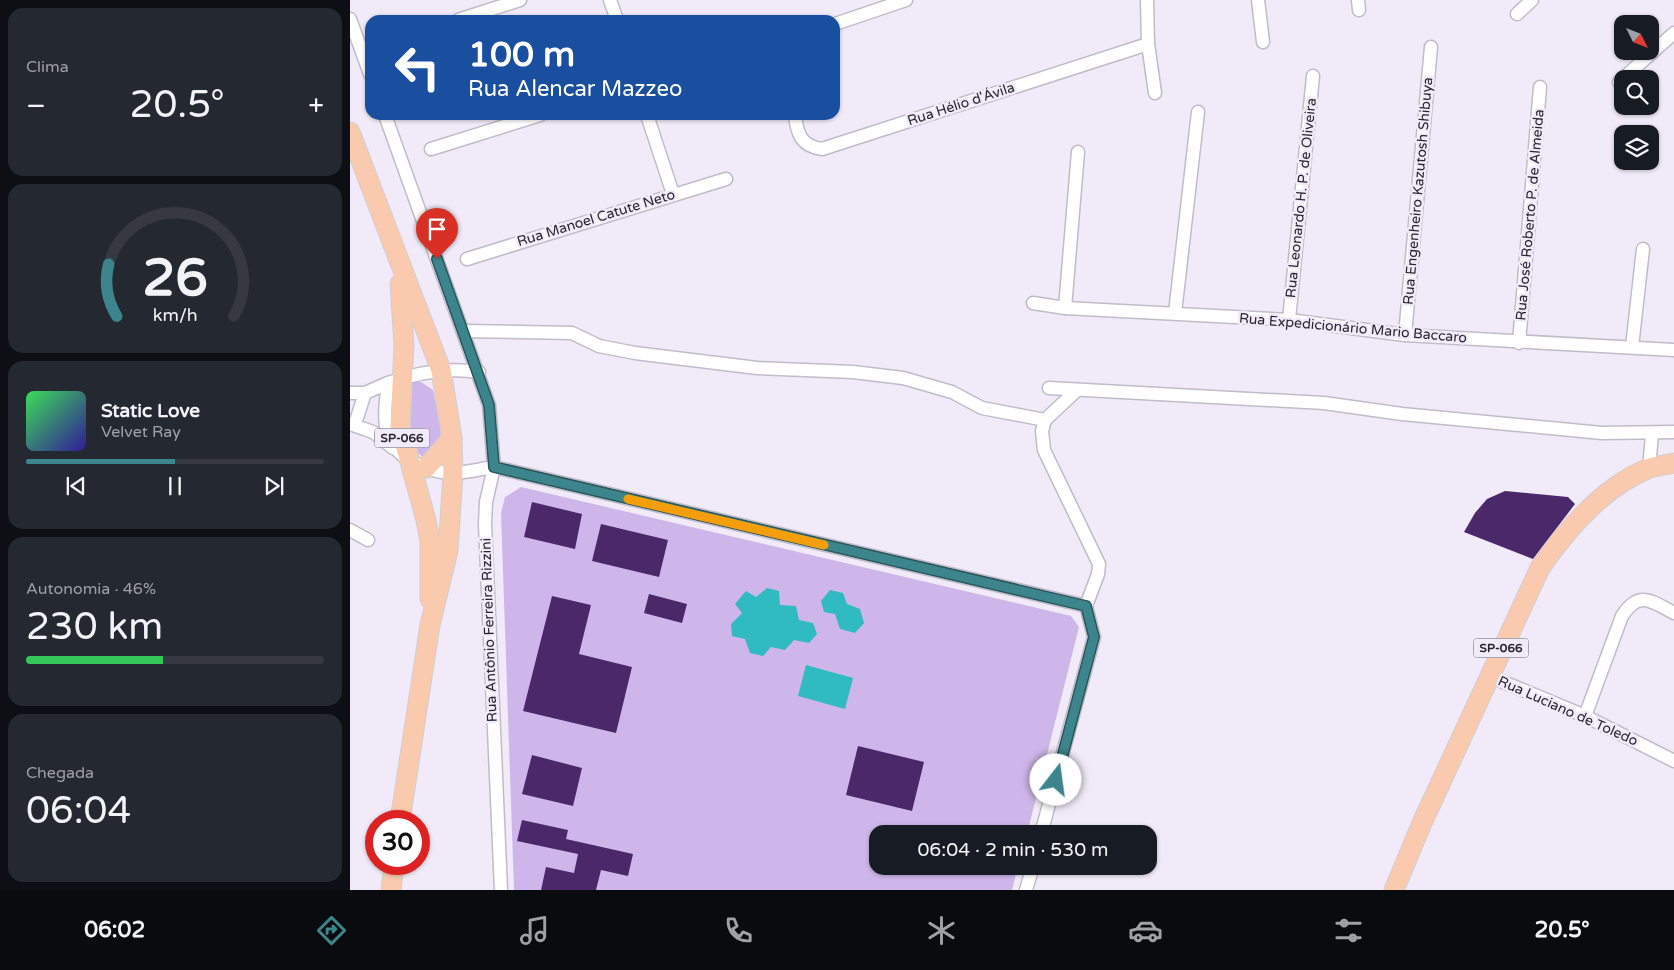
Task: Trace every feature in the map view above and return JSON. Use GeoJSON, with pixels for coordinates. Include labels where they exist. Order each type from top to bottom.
{"type":"FeatureCollection","features":[{"type":"Feature","properties":{"kind":"main road","name":"SP-066"},"geometry":{"type":"LineString","coordinates":[[350,132],[441,370],[452,438],[453,474],[448,551],[430,625],[402,810]]}},
{"type":"Feature","properties":{"kind":"main road","name":"SP-066"},"geometry":{"type":"LineString","coordinates":[[393,247],[403,312],[395,380],[401,455],[426,520],[430,541],[430,625]]}},
{"type":"Feature","properties":{"kind":"main road"},"geometry":{"type":"LineString","coordinates":[[426,468],[452,438]]}},
{"type":"Feature","properties":{"kind":"main road","name":"SP-066"},"geometry":{"type":"LineString","coordinates":[[1394,890],[1528,590],[1558,542],[1601,499],[1625,481],[1649,468],[1674,463]]}},
{"type":"Feature","properties":{"kind":"main road"},"geometry":{"type":"LineString","coordinates":[[391,890],[393,875]]}},
{"type":"Feature","properties":{"kind":"street"},"geometry":{"type":"LineString","coordinates":[[474,15],[520,0]]}},
{"type":"Feature","properties":{"kind":"street"},"geometry":{"type":"LineString","coordinates":[[610,0],[615,15]]}},
{"type":"Feature","properties":{"kind":"street"},"geometry":{"type":"LineString","coordinates":[[840,22],[906,0]]}},
{"type":"Feature","properties":{"kind":"street"},"geometry":{"type":"LineString","coordinates":[[1147,0],[1148,44],[1155,93]]}},
{"type":"Feature","properties":{"kind":"street"},"geometry":{"type":"LineString","coordinates":[[1258,0],[1262,42]]}},
{"type":"Feature","properties":{"kind":"street"},"geometry":{"type":"LineString","coordinates":[[1517,14],[1532,0]]}},
{"type":"Feature","properties":{"kind":"street"},"geometry":{"type":"LineString","coordinates":[[350,19],[365,60]]}},
{"type":"Feature","properties":{"kind":"street"},"geometry":{"type":"LineString","coordinates":[[1632,70],[1674,33]]}},
{"type":"Feature","properties":{"kind":"street","name":"Rua Hélio d'Ávila"},"geometry":{"type":"LineString","coordinates":[[796,120],[797,133],[803,142],[822,149],[1148,44]]}},
{"type":"Feature","properties":{"kind":"street","name":"Rua Engenheiro Kazutosh Shibuya"},"geometry":{"type":"LineString","coordinates":[[1405,335],[1431,47]]}},
{"type":"Feature","properties":{"kind":"street","name":"Rua Leonardo H. P. de Oliveira"},"geometry":{"type":"LineString","coordinates":[[1289,320],[1313,76]]}},
{"type":"Feature","properties":{"kind":"street","name":"Rua José Roberto P. de Almeida"},"geometry":{"type":"LineString","coordinates":[[1519,342],[1540,87]]}},
{"type":"Feature","properties":{"kind":"street"},"geometry":{"type":"LineString","coordinates":[[1175,313],[1198,112]]}},
{"type":"Feature","properties":{"kind":"street","name":"Rua Antônio Ferreira Rizzini"},"geometry":{"type":"LineString","coordinates":[[387,120],[479,372],[489,405],[494,467],[486,502],[485,524],[501,890]]}},
{"type":"Feature","properties":{"kind":"street"},"geometry":{"type":"LineString","coordinates":[[431,149],[524,120]]}},
{"type":"Feature","properties":{"kind":"street"},"geometry":{"type":"LineString","coordinates":[[649,120],[673,194]]}},
{"type":"Feature","properties":{"kind":"street"},"geometry":{"type":"LineString","coordinates":[[1065,308],[1078,152]]}},
{"type":"Feature","properties":{"kind":"street","name":"Rua Manoel Catute Neto"},"geometry":{"type":"LineString","coordinates":[[467,259],[726,179]]}},
{"type":"Feature","properties":{"kind":"street"},"geometry":{"type":"LineString","coordinates":[[1632,347],[1643,248]]}},
{"type":"Feature","properties":{"kind":"street","name":"Rua Expedicionário Mario Baccaro"},"geometry":{"type":"LineString","coordinates":[[1033,303],[1065,308],[1289,320],[1405,335],[1674,350]]}},
{"type":"Feature","properties":{"kind":"street"},"geometry":{"type":"LineString","coordinates":[[463,331],[572,333],[599,346],[635,353],[757,368],[853,372],[903,378],[952,392],[982,408],[1045,420]]}},
{"type":"Feature","properties":{"kind":"street"},"geometry":{"type":"LineString","coordinates":[[350,393],[365,393],[395,380],[441,370],[479,372]]}},
{"type":"Feature","properties":{"kind":"street"},"geometry":{"type":"LineString","coordinates":[[1049,388],[1324,403],[1402,414],[1602,433],[1652,434],[1674,432]]}},
{"type":"Feature","properties":{"kind":"street"},"geometry":{"type":"LineString","coordinates":[[1043,825],[1094,637],[1086,606],[1098,574],[1099,564],[1044,450],[1042,431],[1045,420],[1077,390]]}},
{"type":"Feature","properties":{"kind":"street"},"geometry":{"type":"LineString","coordinates":[[365,393],[352,424],[373,432],[401,455],[426,468],[453,474],[494,467],[1086,606]]}},
{"type":"Feature","properties":{"kind":"street"},"geometry":{"type":"LineString","coordinates":[[1649,468],[1652,434]]}},
{"type":"Feature","properties":{"kind":"street"},"geometry":{"type":"LineString","coordinates":[[350,530],[368,540]]}},
{"type":"Feature","properties":{"kind":"street"},"geometry":{"type":"LineString","coordinates":[[1585,716],[1622,616],[1636,600],[1645,599],[1674,613]]}},
{"type":"Feature","properties":{"kind":"street","name":"Rua Luciano de Toledo"},"geometry":{"type":"LineString","coordinates":[[1489,676],[1585,716],[1674,761]]}},
{"type":"Feature","properties":{"kind":"street"},"geometry":{"type":"LineString","coordinates":[[1026,890],[1030,875]]}},
{"type":"Feature","properties":{"kind":"shaded area"},"geometry":{"type":"Polygon","coordinates":[[[414,382],[421,382],[433,390],[440,423],[441,439],[423,457],[411,443],[409,434],[407,414],[410,385],[414,382]]]}},
{"type":"Feature","properties":{"kind":"shaded area"},"geometry":{"type":"Polygon","coordinates":[[[521,487],[1071,616],[1079,627],[1029,825],[869,825],[869,875],[1016,875],[1012,890],[514,890],[501,513],[505,497],[521,487]]]}},
{"type":"Feature","properties":{"kind":"water"},"geometry":{"type":"Polygon","coordinates":[[[767,588],[779,591],[780,605],[796,606],[799,620],[813,623],[817,634],[809,643],[794,640],[785,650],[771,647],[763,656],[750,653],[745,639],[732,636],[731,624],[742,613],[735,604],[746,591],[756,597],[767,588]]]}},
{"type":"Feature","properties":{"kind":"water"},"geometry":{"type":"Polygon","coordinates":[[[830,590],[843,593],[847,604],[860,609],[864,623],[855,633],[840,629],[835,614],[824,612],[821,601],[830,590]]]}},
{"type":"Feature","properties":{"kind":"water"},"geometry":{"type":"Polygon","coordinates":[[[806,665],[853,678],[845,709],[798,696],[806,665]]]}},
{"type":"Feature","properties":{"kind":"building"},"geometry":{"type":"Polygon","coordinates":[[[1505,491],[1568,497],[1575,504],[1533,559],[1464,532],[1475,513],[1487,499],[1505,491]]]}},
{"type":"Feature","properties":{"kind":"building"},"geometry":{"type":"Polygon","coordinates":[[[532,502],[582,514],[575,549],[524,537],[532,502]]]}},
{"type":"Feature","properties":{"kind":"building"},"geometry":{"type":"Polygon","coordinates":[[[601,524],[668,540],[659,577],[592,561],[601,524]]]}},
{"type":"Feature","properties":{"kind":"building"},"geometry":{"type":"Polygon","coordinates":[[[649,594],[687,604],[682,623],[644,613],[649,594]]]}},
{"type":"Feature","properties":{"kind":"building"},"geometry":{"type":"Polygon","coordinates":[[[552,596],[591,605],[579,654],[632,667],[616,733],[523,711],[552,596]]]}},
{"type":"Feature","properties":{"kind":"building"},"geometry":{"type":"Polygon","coordinates":[[[858,746],[924,762],[912,811],[846,795],[858,746]]]}},
{"type":"Feature","properties":{"kind":"building"},"geometry":{"type":"Polygon","coordinates":[[[532,755],[582,768],[573,806],[522,794],[532,755]]]}},
{"type":"Feature","properties":{"kind":"building"},"geometry":{"type":"Polygon","coordinates":[[[522,820],[568,830],[566,839],[633,854],[628,876],[601,870],[596,890],[541,890],[546,867],[574,873],[578,854],[517,841],[522,820]]]}},
{"type":"Feature","properties":{"kind":"slow traffic"},"geometry":{"type":"LineString","coordinates":[[628,499],[824,545]]}},
{"type":"Feature","properties":{"kind":"route"},"geometry":{"type":"LineString","coordinates":[[437,259],[479,372],[489,405],[494,467],[1086,606],[1094,637],[1056,780]]}}]}
